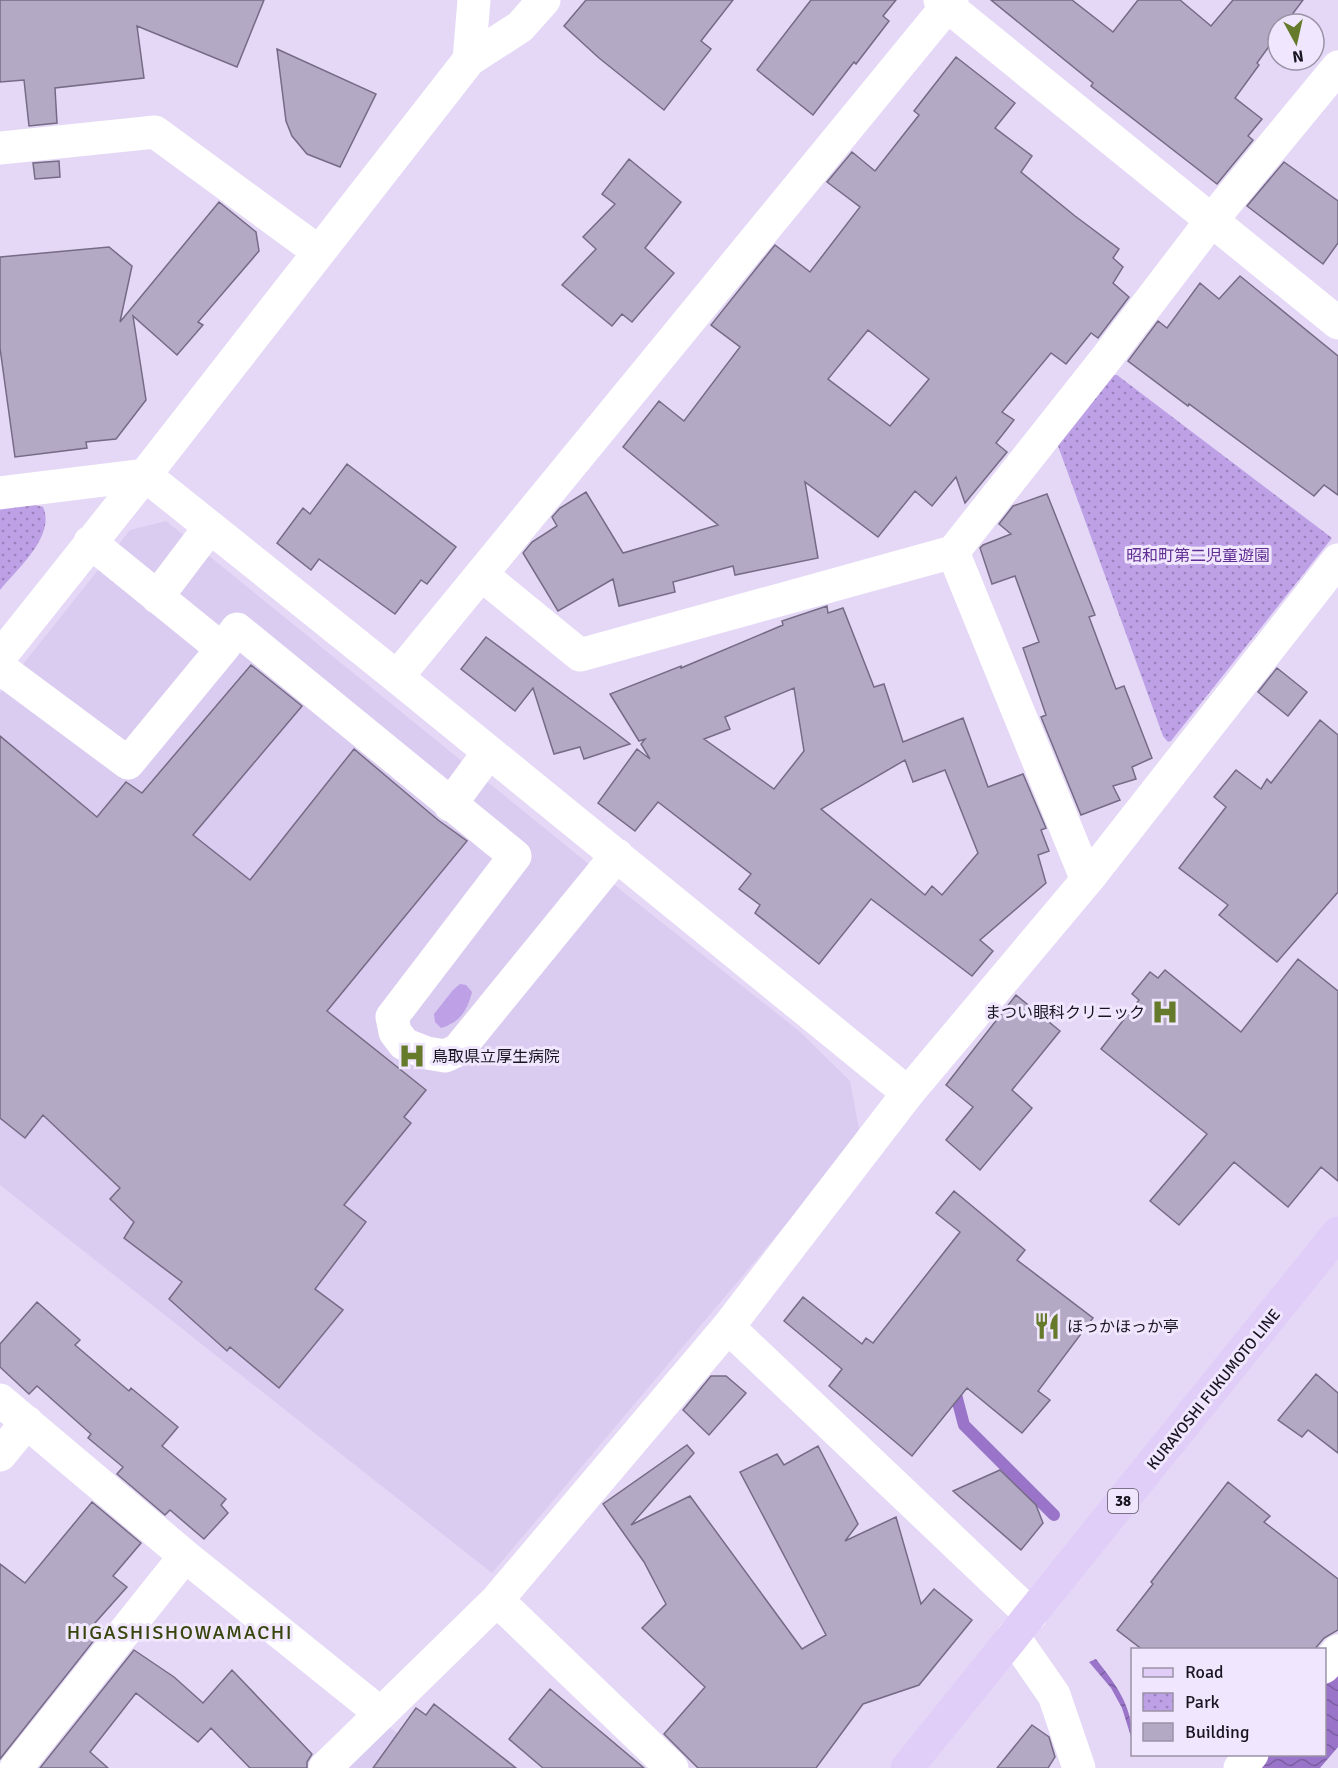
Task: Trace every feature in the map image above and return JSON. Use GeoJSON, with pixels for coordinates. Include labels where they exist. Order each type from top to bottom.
{"type":"FeatureCollection","features":[{"type":"Feature","properties":{"kind":"main road","name":"KURAYOSHI FUKUMOTO LINE"},"geometry":{"type":"LineString","coordinates":[[907,1768],[1338,1233]]}},
{"type":"Feature","properties":{"kind":"street"},"geometry":{"type":"LineString","coordinates":[[470,60],[474,0]]}},
{"type":"Feature","properties":{"kind":"street"},"geometry":{"type":"LineString","coordinates":[[0,657],[470,60],[520,27],[544,0]]}},
{"type":"Feature","properties":{"kind":"street"},"geometry":{"type":"LineString","coordinates":[[397,677],[947,2],[1338,323]]}},
{"type":"Feature","properties":{"kind":"street"},"geometry":{"type":"LineString","coordinates":[[482,575],[580,655],[953,552],[1105,360],[1211,221],[1338,67]]}},
{"type":"Feature","properties":{"kind":"street"},"geometry":{"type":"LineString","coordinates":[[0,148],[155,132],[319,252]]}},
{"type":"Feature","properties":{"kind":"street"},"geometry":{"type":"LineString","coordinates":[[0,493],[145,475],[908,1093]]}},
{"type":"Feature","properties":{"kind":"street"},"geometry":{"type":"LineString","coordinates":[[157,597],[210,527]]}},
{"type":"Feature","properties":{"kind":"street"},"geometry":{"type":"LineString","coordinates":[[90,542],[222,649]]}},
{"type":"Feature","properties":{"kind":"street"},"geometry":{"type":"LineString","coordinates":[[953,552],[1087,880]]}},
{"type":"Feature","properties":{"kind":"street"},"geometry":{"type":"LineString","coordinates":[[325,1768],[497,1600],[728,1328],[908,1093],[1087,880],[1338,560]]}},
{"type":"Feature","properties":{"kind":"street"},"geometry":{"type":"LineString","coordinates":[[0,668],[128,763],[237,629],[515,856],[392,1017],[395,1032],[404,1044],[427,1053],[445,1056],[458,1050],[617,855]]}},
{"type":"Feature","properties":{"kind":"street"},"geometry":{"type":"LineString","coordinates":[[450,804],[489,752]]}},
{"type":"Feature","properties":{"kind":"street"},"geometry":{"type":"LineString","coordinates":[[728,1328],[1022,1626],[1054,1695],[1079,1768]]}},
{"type":"Feature","properties":{"kind":"street"},"geometry":{"type":"LineString","coordinates":[[0,1400],[185,1556],[380,1713]]}},
{"type":"Feature","properties":{"kind":"street"},"geometry":{"type":"LineString","coordinates":[[0,1455],[27,1422]]}},
{"type":"Feature","properties":{"kind":"street"},"geometry":{"type":"LineString","coordinates":[[16,1768],[185,1556]]}},
{"type":"Feature","properties":{"kind":"street"},"geometry":{"type":"LineString","coordinates":[[497,1600],[672,1768]]}},
{"type":"Feature","properties":{"kind":"street"},"geometry":{"type":"LineString","coordinates":[[1326,1665],[1338,1651]]}},
{"type":"Feature","properties":{"kind":"street"},"geometry":{"type":"LineString","coordinates":[[1240,1768],[1251,1756]]}},
{"type":"Feature","properties":{"kind":"shaded area","name":"鳥取県立厚生病院"},"geometry":{"type":"Polygon","coordinates":[[[166,521],[622,891],[799,1031],[850,1081],[859,1129],[858,1139],[492,1573],[0,1185],[0,693],[130,530],[166,521]]]}},
{"type":"Feature","properties":{"kind":"shaded area"},"geometry":{"type":"Polygon","coordinates":[[[387,1725],[440,1768],[343,1768],[387,1725]]]}},
{"type":"Feature","properties":{"kind":"green space","name":"昭和町第二児童遊園"},"geometry":{"type":"Polygon","coordinates":[[[1113,375],[1117,375],[1332,538],[1168,742],[1163,736],[1057,443],[1113,375]]]}},
{"type":"Feature","properties":{"kind":"green space"},"geometry":{"type":"Polygon","coordinates":[[[35,505],[43,507],[46,518],[40,540],[25,562],[0,590],[0,508],[35,505]]]}},
{"type":"Feature","properties":{"kind":"green space"},"geometry":{"type":"Polygon","coordinates":[[[460,984],[466,985],[472,992],[468,1005],[458,1019],[441,1028],[435,1022],[434,1014],[460,984]]]}},
{"type":"Feature","properties":{"kind":"water"},"geometry":{"type":"Polygon","coordinates":[[[1096,1659],[1122,1696],[1130,1717],[1131,1737],[1122,1708],[1111,1688],[1089,1662],[1096,1659]]]}},
{"type":"Feature","properties":{"kind":"water"},"geometry":{"type":"Polygon","coordinates":[[[1338,1670],[1338,1747],[1320,1768],[1254,1768],[1264,1756],[1326,1756],[1326,1685],[1338,1670]]]}},
{"type":"Feature","properties":{"kind":"building"},"geometry":{"type":"Polygon","coordinates":[[[0,0],[264,0],[237,67],[137,26],[144,78],[55,88],[57,123],[29,126],[24,80],[0,82],[0,0]]]}},
{"type":"Feature","properties":{"kind":"building"},"geometry":{"type":"Polygon","coordinates":[[[586,0],[733,0],[701,41],[711,49],[664,110],[599,58],[564,26],[586,0]]]}},
{"type":"Feature","properties":{"kind":"building"},"geometry":{"type":"Polygon","coordinates":[[[811,0],[896,0],[883,16],[889,21],[813,115],[757,70],[811,0]]]}},
{"type":"Feature","properties":{"kind":"building"},"geometry":{"type":"Polygon","coordinates":[[[991,0],[1072,0],[1113,32],[1138,0],[1180,0],[1211,26],[1233,0],[1303,0],[1294,12],[1266,12],[1266,51],[1257,63],[1259,65],[1235,98],[1262,119],[1248,136],[1253,140],[1217,184],[1091,86],[1093,83],[991,0]]]}},
{"type":"Feature","properties":{"kind":"building"},"geometry":{"type":"Polygon","coordinates":[[[277,49],[376,94],[340,167],[307,154],[292,136],[286,121],[277,49]]]}},
{"type":"Feature","properties":{"kind":"building"},"geometry":{"type":"Polygon","coordinates":[[[956,57],[1015,103],[995,128],[1032,156],[1021,172],[1119,249],[1113,258],[1123,267],[1113,283],[1129,297],[1098,338],[1091,333],[1066,364],[1051,353],[1002,412],[1014,420],[996,443],[1007,452],[965,503],[956,477],[932,506],[915,491],[878,537],[805,482],[818,558],[735,575],[733,566],[673,582],[675,592],[619,606],[613,579],[558,611],[523,553],[532,542],[557,526],[552,517],[560,508],[586,492],[623,553],[718,525],[623,447],[659,401],[684,421],[740,347],[711,325],[775,245],[810,272],[860,207],[827,182],[852,152],[875,171],[919,115],[914,111],[956,57]],[[868,330],[828,379],[890,426],[929,379],[868,330]]]}},
{"type":"Feature","properties":{"kind":"building"},"geometry":{"type":"Polygon","coordinates":[[[629,159],[681,202],[645,248],[674,273],[632,322],[622,314],[612,326],[562,285],[596,249],[583,237],[615,204],[602,194],[629,159]]]}},
{"type":"Feature","properties":{"kind":"building"},"geometry":{"type":"Polygon","coordinates":[[[59,161],[60,177],[35,179],[33,163],[59,161]]]}},
{"type":"Feature","properties":{"kind":"building"},"geometry":{"type":"Polygon","coordinates":[[[1284,162],[1338,201],[1338,243],[1323,264],[1247,206],[1284,162]]]}},
{"type":"Feature","properties":{"kind":"building"},"geometry":{"type":"Polygon","coordinates":[[[219,202],[256,232],[259,251],[198,322],[203,325],[177,355],[133,316],[146,400],[116,439],[86,442],[87,448],[15,457],[0,348],[0,257],[109,247],[132,266],[120,322],[219,202]]]}},
{"type":"Feature","properties":{"kind":"building"},"geometry":{"type":"Polygon","coordinates":[[[1240,276],[1338,356],[1338,495],[1324,485],[1314,496],[1128,361],[1158,321],[1167,328],[1200,283],[1219,299],[1240,276]]]}},
{"type":"Feature","properties":{"kind":"building"},"geometry":{"type":"Polygon","coordinates":[[[347,464],[456,547],[427,584],[421,580],[395,614],[319,559],[311,570],[277,543],[303,508],[310,514],[347,464]]]}},
{"type":"Feature","properties":{"kind":"building"},"geometry":{"type":"Polygon","coordinates":[[[1047,494],[1095,615],[1089,617],[1116,689],[1124,686],[1152,758],[1132,767],[1136,779],[1113,786],[1120,800],[1081,815],[1041,717],[1046,715],[1023,648],[1039,642],[1015,576],[992,584],[980,548],[1011,534],[999,524],[1013,506],[1047,494]]]}},
{"type":"Feature","properties":{"kind":"building"},"geometry":{"type":"Polygon","coordinates":[[[827,606],[828,613],[843,608],[874,687],[884,684],[903,742],[963,718],[988,787],[1023,774],[1046,828],[1041,830],[1049,851],[1038,855],[1046,883],[980,940],[993,951],[972,976],[871,899],[819,964],[755,913],[760,905],[739,889],[751,874],[658,802],[635,831],[598,803],[637,749],[650,759],[641,744],[645,739],[639,741],[610,694],[681,666],[681,668],[783,625],[782,621],[827,606]],[[794,688],[725,717],[730,729],[704,739],[774,789],[804,751],[794,688]],[[905,760],[821,809],[925,895],[932,886],[942,895],[978,853],[945,770],[913,782],[905,760]]]}},
{"type":"Feature","properties":{"kind":"building"},"geometry":{"type":"Polygon","coordinates":[[[486,637],[630,744],[584,759],[580,747],[554,754],[533,688],[515,711],[461,669],[486,637]]]}},
{"type":"Feature","properties":{"kind":"building"},"geometry":{"type":"Polygon","coordinates":[[[251,665],[302,706],[193,835],[250,880],[354,749],[438,820],[467,841],[327,1011],[426,1090],[404,1117],[411,1123],[344,1205],[366,1222],[315,1289],[343,1310],[279,1388],[230,1347],[227,1351],[169,1299],[182,1282],[124,1238],[134,1222],[110,1199],[120,1188],[43,1115],[25,1138],[0,1118],[0,736],[97,817],[126,782],[142,793],[251,665]]]}},
{"type":"Feature","properties":{"kind":"building"},"geometry":{"type":"Polygon","coordinates":[[[1277,668],[1307,692],[1288,716],[1258,692],[1277,668]]]}},
{"type":"Feature","properties":{"kind":"building"},"geometry":{"type":"Polygon","coordinates":[[[1320,720],[1338,735],[1338,892],[1277,962],[1219,915],[1228,905],[1179,868],[1226,807],[1214,797],[1236,770],[1261,789],[1267,779],[1271,783],[1320,720]]]}},
{"type":"Feature","properties":{"kind":"building"},"geometry":{"type":"Polygon","coordinates":[[[1298,959],[1338,991],[1338,1181],[1321,1167],[1288,1207],[1234,1162],[1179,1225],[1150,1201],[1207,1134],[1101,1049],[1139,1000],[1132,994],[1150,972],[1158,978],[1165,970],[1241,1032],[1298,959]]]}},
{"type":"Feature","properties":{"kind":"building"},"geometry":{"type":"Polygon","coordinates":[[[1016,995],[1060,1031],[1012,1090],[1032,1108],[980,1170],[946,1140],[973,1107],[946,1085],[1016,995]]]}},
{"type":"Feature","properties":{"kind":"building"},"geometry":{"type":"Polygon","coordinates":[[[954,1191],[1025,1250],[1017,1260],[1093,1318],[1038,1391],[1050,1400],[1022,1433],[967,1388],[912,1456],[829,1386],[842,1369],[784,1321],[803,1297],[862,1344],[866,1338],[873,1343],[960,1232],[936,1213],[954,1191]]]}},
{"type":"Feature","properties":{"kind":"building"},"geometry":{"type":"Polygon","coordinates":[[[37,1302],[80,1340],[75,1345],[129,1391],[131,1388],[178,1427],[162,1446],[226,1499],[221,1505],[228,1513],[204,1539],[170,1510],[165,1515],[117,1474],[123,1467],[88,1438],[91,1434],[37,1386],[29,1394],[0,1367],[0,1344],[37,1302]]]}},
{"type":"Feature","properties":{"kind":"building"},"geometry":{"type":"Polygon","coordinates":[[[1316,1374],[1338,1393],[1338,1453],[1308,1430],[1302,1437],[1278,1420],[1316,1374]]]}},
{"type":"Feature","properties":{"kind":"building"},"geometry":{"type":"Polygon","coordinates":[[[711,1376],[726,1376],[746,1393],[709,1435],[683,1410],[711,1376]]]}},
{"type":"Feature","properties":{"kind":"building"},"geometry":{"type":"Polygon","coordinates":[[[687,1445],[694,1453],[631,1525],[690,1496],[802,1649],[826,1635],[740,1472],[777,1454],[784,1465],[818,1446],[858,1524],[845,1541],[896,1517],[921,1604],[934,1589],[972,1620],[919,1685],[863,1704],[816,1768],[698,1768],[664,1734],[705,1687],[642,1628],[666,1604],[644,1562],[603,1504],[687,1445]]]}},
{"type":"Feature","properties":{"kind":"building"},"geometry":{"type":"Polygon","coordinates":[[[1000,1470],[1036,1505],[1043,1523],[1021,1550],[953,1491],[1000,1470]]]}},
{"type":"Feature","properties":{"kind":"building"},"geometry":{"type":"Polygon","coordinates":[[[1228,1482],[1270,1516],[1264,1522],[1338,1579],[1338,1630],[1324,1638],[1316,1648],[1140,1648],[1117,1630],[1153,1584],[1151,1582],[1228,1482]]]}},
{"type":"Feature","properties":{"kind":"building"},"geometry":{"type":"Polygon","coordinates":[[[92,1502],[141,1543],[113,1576],[127,1587],[95,1623],[103,1629],[0,1759],[0,1564],[25,1583],[92,1502]]]}},
{"type":"Feature","properties":{"kind":"building"},"geometry":{"type":"Polygon","coordinates":[[[134,1650],[174,1677],[203,1703],[232,1670],[312,1754],[307,1762],[307,1768],[250,1768],[211,1728],[198,1742],[136,1693],[90,1752],[108,1768],[40,1768],[134,1650]]]}},
{"type":"Feature","properties":{"kind":"building"},"geometry":{"type":"Polygon","coordinates":[[[550,1689],[644,1768],[543,1768],[509,1739],[550,1689]]]}},
{"type":"Feature","properties":{"kind":"building"},"geometry":{"type":"Polygon","coordinates":[[[434,1704],[516,1768],[373,1768],[416,1708],[426,1715],[434,1704]]]}},
{"type":"Feature","properties":{"kind":"building"},"geometry":{"type":"Polygon","coordinates":[[[1032,1725],[1049,1737],[1055,1757],[1048,1768],[997,1768],[1032,1725]]]}},
{"type":"Feature","properties":{"kind":"waterway"},"geometry":{"type":"LineString","coordinates":[[955,1384],[964,1425],[1054,1515]]}},
{"type":"Feature","properties":{"kind":"place","name":"まつい眼科クリニック"},"geometry":{"type":"Point","coordinates":[1165,1012]}},
{"type":"Feature","properties":{"kind":"place","name":"鳥取県立厚生病院"},"geometry":{"type":"Point","coordinates":[412,1056]}},
{"type":"Feature","properties":{"kind":"place","name":"ほっかほっか亭"},"geometry":{"type":"Point","coordinates":[1047,1326]}},
{"type":"Feature","properties":{"kind":"district","name":"HIGASHISHOWAMACHI"},"geometry":{"type":"Point","coordinates":[180,1632]}}]}
